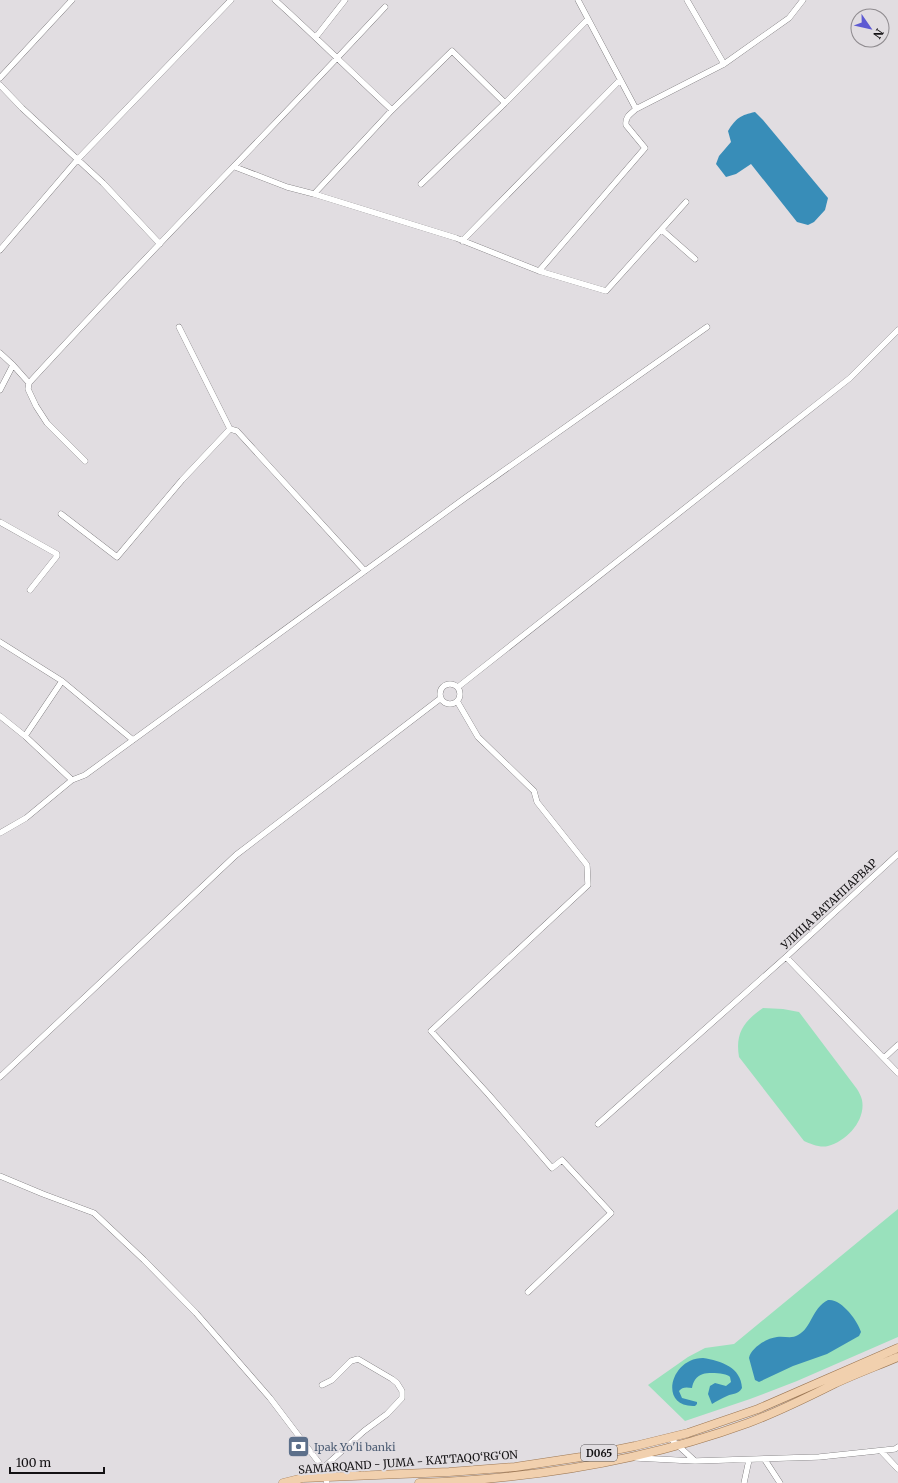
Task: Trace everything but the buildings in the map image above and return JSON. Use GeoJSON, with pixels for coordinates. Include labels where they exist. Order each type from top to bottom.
{"type":"FeatureCollection","features":[{"type":"Feature","properties":{"kind":"main road","name":"SAMARQAND - JUMA - KATTAQO‘RG‘ON"},"geometry":{"type":"LineString","coordinates":[[283,1483],[303,1478],[326,1480],[515,1467],[581,1457],[670,1438],[758,1409],[898,1348]]}},
{"type":"Feature","properties":{"kind":"main road","name":"SAMARQAND - JUMA - KATTAQO‘RG‘ON"},"geometry":{"type":"LineString","coordinates":[[419,1483],[515,1475],[630,1457],[678,1446],[755,1420],[898,1357]]}},
{"type":"Feature","properties":{"kind":"street"},"geometry":{"type":"LineString","coordinates":[[0,78],[72,0]]}},
{"type":"Feature","properties":{"kind":"street"},"geometry":{"type":"LineString","coordinates":[[0,250],[78,159],[231,0]]}},
{"type":"Feature","properties":{"kind":"street"},"geometry":{"type":"LineString","coordinates":[[275,0],[316,36],[337,59],[392,110]]}},
{"type":"Feature","properties":{"kind":"street"},"geometry":{"type":"LineString","coordinates":[[316,36],[345,0]]}},
{"type":"Feature","properties":{"kind":"street"},"geometry":{"type":"LineString","coordinates":[[578,0],[636,109]]}},
{"type":"Feature","properties":{"kind":"street"},"geometry":{"type":"LineString","coordinates":[[687,0],[724,64]]}},
{"type":"Feature","properties":{"kind":"street"},"geometry":{"type":"LineString","coordinates":[[539,271],[645,148],[626,125],[628,116],[636,109],[724,64],[789,18],[802,0]]}},
{"type":"Feature","properties":{"kind":"street"},"geometry":{"type":"LineString","coordinates":[[85,461],[47,423],[36,406],[28,389],[30,383],[87,319],[235,166],[385,7]]}},
{"type":"Feature","properties":{"kind":"street"},"geometry":{"type":"LineString","coordinates":[[421,184],[505,103],[588,19]]}},
{"type":"Feature","properties":{"kind":"street"},"geometry":{"type":"LineString","coordinates":[[314,194],[392,110],[452,51],[505,103]]}},
{"type":"Feature","properties":{"kind":"street"},"geometry":{"type":"LineString","coordinates":[[462,241],[620,80]]}},
{"type":"Feature","properties":{"kind":"street"},"geometry":{"type":"LineString","coordinates":[[0,85],[22,108],[78,159],[160,244]]}},
{"type":"Feature","properties":{"kind":"street"},"geometry":{"type":"LineString","coordinates":[[235,166],[287,187],[314,194],[462,241],[539,271],[606,291],[686,202]]}},
{"type":"Feature","properties":{"kind":"street"},"geometry":{"type":"LineString","coordinates":[[662,230],[695,259]]}},
{"type":"Feature","properties":{"kind":"street"},"geometry":{"type":"LineString","coordinates":[[179,327],[230,429],[237,431],[365,571]]}},
{"type":"Feature","properties":{"kind":"street"},"geometry":{"type":"LineString","coordinates":[[0,833],[26,818],[72,780],[85,775],[465,498],[707,327]]}},
{"type":"Feature","properties":{"kind":"street"},"geometry":{"type":"LineString","coordinates":[[458,687],[850,378],[898,330]]}},
{"type":"Feature","properties":{"kind":"street"},"geometry":{"type":"LineString","coordinates":[[0,353],[30,383]]}},
{"type":"Feature","properties":{"kind":"street"},"geometry":{"type":"LineString","coordinates":[[0,390],[13,365]]}},
{"type":"Feature","properties":{"kind":"street"},"geometry":{"type":"LineString","coordinates":[[61,514],[117,557],[182,480],[230,429]]}},
{"type":"Feature","properties":{"kind":"street"},"geometry":{"type":"LineString","coordinates":[[0,522],[56,554],[57,556],[30,590]]}},
{"type":"Feature","properties":{"kind":"street"},"geometry":{"type":"LineString","coordinates":[[0,642],[62,681],[133,740]]}},
{"type":"Feature","properties":{"kind":"street"},"geometry":{"type":"LineString","coordinates":[[25,736],[62,681]]}},
{"type":"Feature","properties":{"kind":"street"},"geometry":{"type":"LineString","coordinates":[[447,684],[453,684],[458,687],[460,696],[457,701],[452,704],[443,700],[441,692],[447,684]]}},
{"type":"Feature","properties":{"kind":"street"},"geometry":{"type":"LineString","coordinates":[[0,1077],[236,855],[442,698]]}},
{"type":"Feature","properties":{"kind":"street"},"geometry":{"type":"LineString","coordinates":[[457,701],[478,737],[534,792],[537,802],[587,865],[588,885],[431,1031],[552,1168],[562,1160],[611,1213],[528,1292]]}},
{"type":"Feature","properties":{"kind":"street"},"geometry":{"type":"LineString","coordinates":[[0,716],[25,736],[72,780]]}},
{"type":"Feature","properties":{"kind":"street","name":"УЛИЦА ВАТАНПАРВАР"},"geometry":{"type":"LineString","coordinates":[[898,854],[786,957],[898,1073]]}},
{"type":"Feature","properties":{"kind":"street"},"geometry":{"type":"LineString","coordinates":[[598,1124],[786,957]]}},
{"type":"Feature","properties":{"kind":"street"},"geometry":{"type":"LineString","coordinates":[[884,1058],[898,1045]]}},
{"type":"Feature","properties":{"kind":"street"},"geometry":{"type":"LineString","coordinates":[[0,1176],[94,1213],[144,1260],[196,1313],[270,1398],[323,1468],[326,1480]]}},
{"type":"Feature","properties":{"kind":"street"},"geometry":{"type":"LineString","coordinates":[[322,1385],[332,1380],[348,1363],[355,1359],[392,1378],[397,1383],[402,1395],[401,1401],[387,1414],[364,1431],[323,1468]]}},
{"type":"Feature","properties":{"kind":"street"},"geometry":{"type":"LineString","coordinates":[[670,1438],[695,1461]]}},
{"type":"Feature","properties":{"kind":"street"},"geometry":{"type":"LineString","coordinates":[[630,1457],[695,1461],[765,1460],[881,1451],[895,1449],[898,1447]]}},
{"type":"Feature","properties":{"kind":"street"},"geometry":{"type":"LineString","coordinates":[[881,1451],[898,1469]]}},
{"type":"Feature","properties":{"kind":"street"},"geometry":{"type":"LineString","coordinates":[[744,1483],[750,1460]]}},
{"type":"Feature","properties":{"kind":"street"},"geometry":{"type":"LineString","coordinates":[[765,1460],[780,1483]]}},
{"type":"Feature","properties":{"kind":"green space"},"geometry":{"type":"Polygon","coordinates":[[[763,1008],[783,1009],[799,1012],[857,1089],[862,1100],[861,1115],[854,1129],[842,1140],[828,1146],[816,1145],[804,1141],[739,1057],[738,1041],[742,1028],[756,1013],[763,1008]]]}},
{"type":"Feature","properties":{"kind":"green space"},"geometry":{"type":"Polygon","coordinates":[[[898,1209],[898,1337],[797,1381],[685,1421],[648,1385],[688,1357],[705,1348],[734,1344],[898,1209]]]}},
{"type":"Feature","properties":{"kind":"water"},"geometry":{"type":"Polygon","coordinates":[[[755,112],[828,198],[825,210],[814,222],[808,225],[797,222],[751,164],[736,174],[726,177],[716,164],[719,156],[731,142],[728,131],[736,120],[746,114],[755,112]]]}},
{"type":"Feature","properties":{"kind":"water"},"geometry":{"type":"Polygon","coordinates":[[[828,1300],[833,1300],[848,1311],[859,1327],[861,1332],[859,1336],[827,1354],[793,1366],[759,1382],[755,1380],[749,1358],[750,1354],[756,1347],[764,1341],[773,1338],[793,1337],[803,1332],[818,1308],[828,1300]]]}},
{"type":"Feature","properties":{"kind":"water"},"geometry":{"type":"Polygon","coordinates":[[[703,1358],[717,1361],[729,1366],[738,1375],[742,1388],[737,1393],[729,1395],[712,1404],[708,1394],[710,1386],[715,1383],[726,1386],[731,1382],[730,1377],[718,1373],[703,1374],[698,1376],[692,1388],[688,1387],[679,1391],[682,1398],[697,1402],[697,1404],[695,1406],[683,1405],[676,1399],[673,1392],[673,1383],[676,1374],[683,1366],[692,1360],[703,1358]]]}},
{"type":"Feature","properties":{"kind":"place","name":"Ipak Yo'li banki"},"geometry":{"type":"Point","coordinates":[299,1447]}}]}
